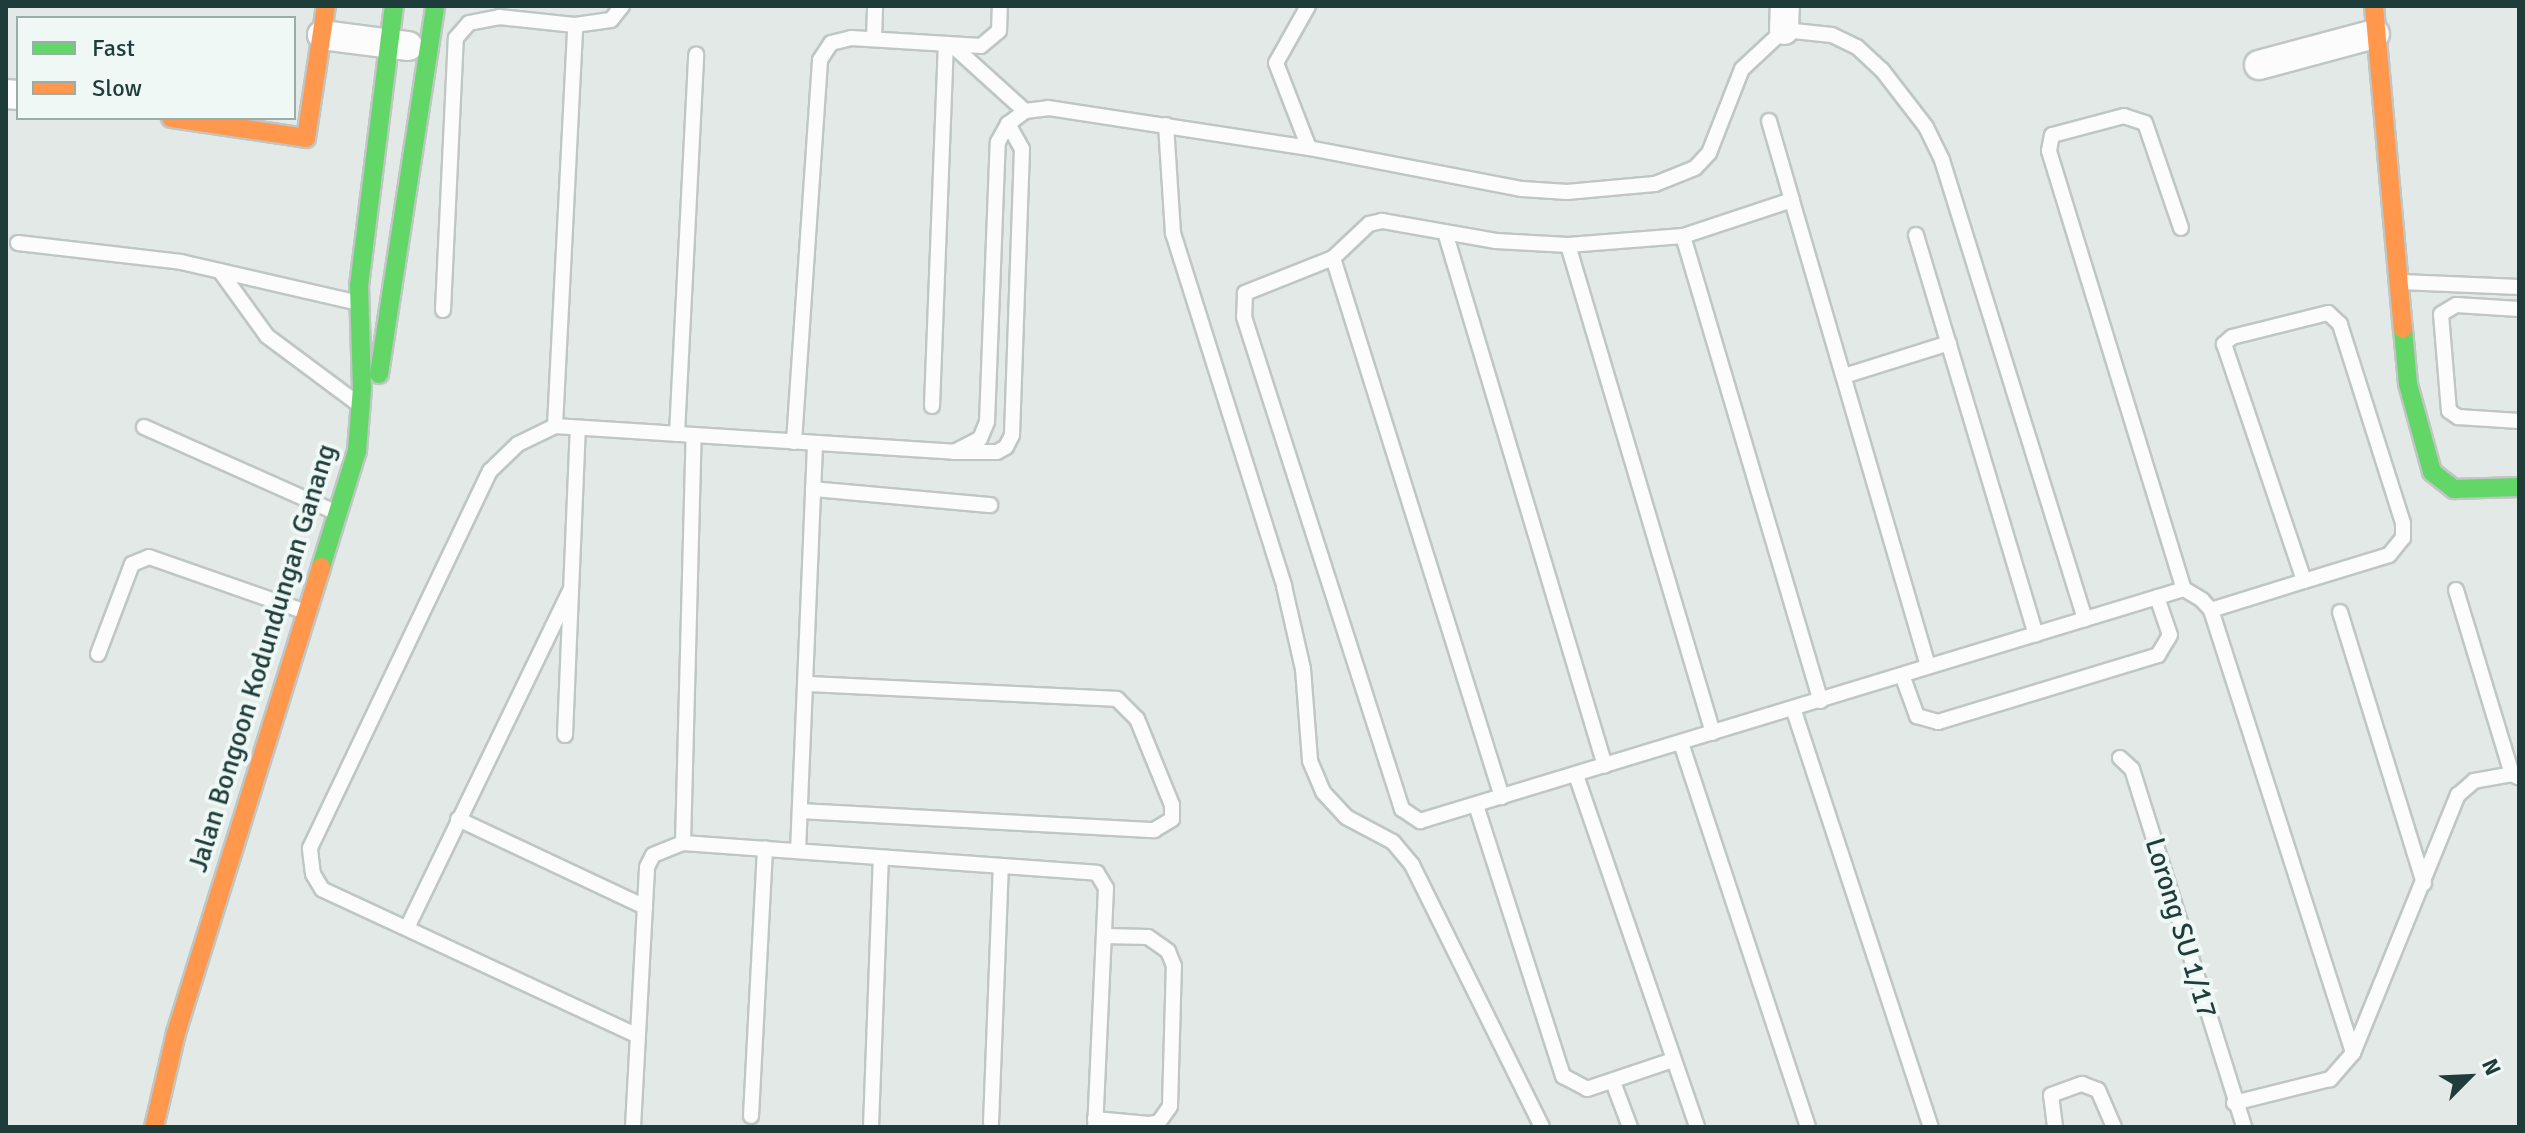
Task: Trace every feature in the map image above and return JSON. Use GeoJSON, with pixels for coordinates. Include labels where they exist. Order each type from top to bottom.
{"type":"FeatureCollection","features":[{"type":"Feature","properties":{"kind":"street"},"geometry":{"type":"LineString","coordinates":[[184,120],[306,138],[326,6]]}},
{"type":"Feature","properties":{"kind":"street","name":"Jalan Bongoon Kodundungan Ganang"},"geometry":{"type":"LineString","coordinates":[[155,1127],[176,1033],[357,451],[362,407],[358,303],[394,6]]}},
{"type":"Feature","properties":{"kind":"street"},"geometry":{"type":"LineString","coordinates":[[357,451],[377,390],[435,6]]}},
{"type":"Feature","properties":{"kind":"street"},"geometry":{"type":"LineString","coordinates":[[2259,65],[2374,16],[2410,400],[2432,472],[2454,489],[2519,487]]}},
{"type":"Feature","properties":{"kind":"street"},"geometry":{"type":"LineString","coordinates":[[322,35],[428,49]]}},
{"type":"Feature","properties":{"kind":"lane"},"geometry":{"type":"LineString","coordinates":[[443,310],[456,38],[469,23],[500,12],[575,25],[611,20],[622,6]]}},
{"type":"Feature","properties":{"kind":"lane"},"geometry":{"type":"LineString","coordinates":[[874,38],[875,6]]}},
{"type":"Feature","properties":{"kind":"lane"},"geometry":{"type":"LineString","coordinates":[[794,442],[820,60],[831,43],[874,38],[949,46],[991,42],[999,31],[1000,6]]}},
{"type":"Feature","properties":{"kind":"lane"},"geometry":{"type":"LineString","coordinates":[[1308,6],[1276,63],[1309,148]]}},
{"type":"Feature","properties":{"kind":"lane"},"geometry":{"type":"LineString","coordinates":[[2374,16],[2382,6]]}},
{"type":"Feature","properties":{"kind":"lane"},"geometry":{"type":"LineString","coordinates":[[954,452],[980,439],[987,422],[998,142],[1008,124],[1025,111],[1048,108],[1166,125],[1309,148],[1522,189],[1567,192],[1655,184],[1695,168],[1709,153],[1742,69],[1784,18],[1857,47],[1882,70],[1926,127],[1955,200],[2085,619]]}},
{"type":"Feature","properties":{"kind":"lane"},"geometry":{"type":"LineString","coordinates":[[555,426],[575,25]]}},
{"type":"Feature","properties":{"kind":"lane"},"geometry":{"type":"LineString","coordinates":[[949,46],[1025,111]]}},
{"type":"Feature","properties":{"kind":"lane"},"geometry":{"type":"LineString","coordinates":[[932,406],[949,46]]}},
{"type":"Feature","properties":{"kind":"lane"},"geometry":{"type":"LineString","coordinates":[[677,434],[696,54]]}},
{"type":"Feature","properties":{"kind":"lane"},"geometry":{"type":"LineString","coordinates":[[2181,228],[2145,123],[2124,116],[2052,135],[2049,151],[2184,589],[2211,610],[2353,1053]]}},
{"type":"Feature","properties":{"kind":"lane"},"geometry":{"type":"LineString","coordinates":[[1769,121],[1928,666]]}},
{"type":"Feature","properties":{"kind":"lane"},"geometry":{"type":"LineString","coordinates":[[636,1035],[322,889],[313,874],[310,848],[490,471],[518,444],[555,426],[954,452],[997,452],[1012,435],[1022,149],[1008,124]]}},
{"type":"Feature","properties":{"kind":"lane"},"geometry":{"type":"LineString","coordinates":[[1166,125],[1173,233],[1284,586],[1303,669],[1310,761],[1323,792],[1346,817],[1393,842],[1412,865],[1542,1127]]}},
{"type":"Feature","properties":{"kind":"lane"},"geometry":{"type":"LineString","coordinates":[[1792,200],[1683,236],[1568,245],[1445,232],[1382,221],[1369,224],[1333,258],[1245,293],[1244,317],[1402,809],[1410,817],[1430,821],[2184,589]]}},
{"type":"Feature","properties":{"kind":"lane"},"geometry":{"type":"LineString","coordinates":[[1445,232],[1605,766]]}},
{"type":"Feature","properties":{"kind":"lane"},"geometry":{"type":"LineString","coordinates":[[1916,235],[2036,634]]}},
{"type":"Feature","properties":{"kind":"lane"},"geometry":{"type":"LineString","coordinates":[[1683,236],[1821,701]]}},
{"type":"Feature","properties":{"kind":"lane"},"geometry":{"type":"LineString","coordinates":[[18,243],[220,271],[358,303]]}},
{"type":"Feature","properties":{"kind":"lane"},"geometry":{"type":"LineString","coordinates":[[1568,245],[1713,733]]}},
{"type":"Feature","properties":{"kind":"lane"},"geometry":{"type":"LineString","coordinates":[[1333,258],[1502,797]]}},
{"type":"Feature","properties":{"kind":"lane"},"geometry":{"type":"LineString","coordinates":[[220,271],[267,336],[362,407]]}},
{"type":"Feature","properties":{"kind":"lane"},"geometry":{"type":"LineString","coordinates":[[2397,282],[2519,287]]}},
{"type":"Feature","properties":{"kind":"lane"},"geometry":{"type":"LineString","coordinates":[[2444,284],[2456,305]]}},
{"type":"Feature","properties":{"kind":"lane"},"geometry":{"type":"LineString","coordinates":[[2519,309],[2456,305],[2441,314],[2449,411],[2458,417],[2519,421]]}},
{"type":"Feature","properties":{"kind":"lane"},"geometry":{"type":"LineString","coordinates":[[2211,610],[2389,555],[2403,538],[2403,523],[2340,324],[2328,313],[2232,337],[2224,344],[2304,581]]}},
{"type":"Feature","properties":{"kind":"lane"},"geometry":{"type":"LineString","coordinates":[[1844,376],[1949,343]]}},
{"type":"Feature","properties":{"kind":"lane"},"geometry":{"type":"LineString","coordinates":[[144,427],[338,513]]}},
{"type":"Feature","properties":{"kind":"lane"},"geometry":{"type":"LineString","coordinates":[[565,735],[578,428]]}},
{"type":"Feature","properties":{"kind":"lane"},"geometry":{"type":"LineString","coordinates":[[683,843],[694,435]]}},
{"type":"Feature","properties":{"kind":"lane"},"geometry":{"type":"LineString","coordinates":[[798,851],[815,443]]}},
{"type":"Feature","properties":{"kind":"lane"},"geometry":{"type":"LineString","coordinates":[[813,489],[990,505]]}},
{"type":"Feature","properties":{"kind":"lane"},"geometry":{"type":"LineString","coordinates":[[98,654],[132,564],[149,557],[306,613]]}},
{"type":"Feature","properties":{"kind":"lane"},"geometry":{"type":"LineString","coordinates":[[407,928],[571,588]]}},
{"type":"Feature","properties":{"kind":"lane"},"geometry":{"type":"LineString","coordinates":[[2234,1103],[2330,1079],[2353,1053],[2464,787],[2517,775],[2456,590]]}},
{"type":"Feature","properties":{"kind":"lane"},"geometry":{"type":"LineString","coordinates":[[1902,675],[1923,721],[1953,718],[2158,655],[2170,635],[2157,597]]}},
{"type":"Feature","properties":{"kind":"lane"},"geometry":{"type":"LineString","coordinates":[[2340,612],[2424,883]]}},
{"type":"Feature","properties":{"kind":"lane"},"geometry":{"type":"LineString","coordinates":[[800,811],[1154,830],[1172,819],[1172,805],[1137,719],[1117,699],[805,684]]}},
{"type":"Feature","properties":{"kind":"lane"},"geometry":{"type":"LineString","coordinates":[[1794,711],[1931,1127]]}},
{"type":"Feature","properties":{"kind":"lane"},"geometry":{"type":"LineString","coordinates":[[1681,743],[1808,1127]]}},
{"type":"Feature","properties":{"kind":"lane","name":"Lorong SU 1/17"},"geometry":{"type":"LineString","coordinates":[[2120,758],[2132,769],[2244,1127]]}},
{"type":"Feature","properties":{"kind":"lane"},"geometry":{"type":"LineString","coordinates":[[1576,775],[1697,1127]]}},
{"type":"Feature","properties":{"kind":"lane"},"geometry":{"type":"LineString","coordinates":[[1476,805],[1563,1076],[1580,1089],[1613,1082],[1673,1060]]}},
{"type":"Feature","properties":{"kind":"lane"},"geometry":{"type":"LineString","coordinates":[[458,819],[645,907]]}},
{"type":"Feature","properties":{"kind":"lane"},"geometry":{"type":"LineString","coordinates":[[633,1127],[647,867],[653,855],[683,843],[1097,873],[1106,888],[1095,1123],[1159,1122],[1170,1106],[1174,966],[1168,951],[1148,937],[1104,936]]}},
{"type":"Feature","properties":{"kind":"lane"},"geometry":{"type":"LineString","coordinates":[[751,1116],[765,848]]}},
{"type":"Feature","properties":{"kind":"lane"},"geometry":{"type":"LineString","coordinates":[[871,1127],[881,858]]}},
{"type":"Feature","properties":{"kind":"lane"},"geometry":{"type":"LineString","coordinates":[[991,1123],[1001,866]]}},
{"type":"Feature","properties":{"kind":"lane"},"geometry":{"type":"LineString","coordinates":[[1613,1082],[1630,1127]]}},
{"type":"Feature","properties":{"kind":"lane"},"geometry":{"type":"LineString","coordinates":[[2055,1127],[2051,1095],[2082,1084],[2098,1090],[2114,1127]]}},
{"type":"Feature","properties":{"kind":"traffic: fast"},"geometry":{"type":"LineString","coordinates":[[321,567],[357,451],[362,388],[359,286],[394,6]]}},
{"type":"Feature","properties":{"kind":"traffic: fast"},"geometry":{"type":"LineString","coordinates":[[379,374],[435,6]]}},
{"type":"Feature","properties":{"kind":"traffic: fast"},"geometry":{"type":"LineString","coordinates":[[2403,329],[2408,384],[2432,472],[2454,489],[2519,487]]}},
{"type":"Feature","properties":{"kind":"traffic: slow"},"geometry":{"type":"LineString","coordinates":[[184,120],[306,138],[326,6]]}},
{"type":"Feature","properties":{"kind":"traffic: slow"},"geometry":{"type":"LineString","coordinates":[[2374,6],[2403,329]]}},
{"type":"Feature","properties":{"kind":"traffic: slow"},"geometry":{"type":"LineString","coordinates":[[154,1127],[176,1033],[321,567]]}}]}
